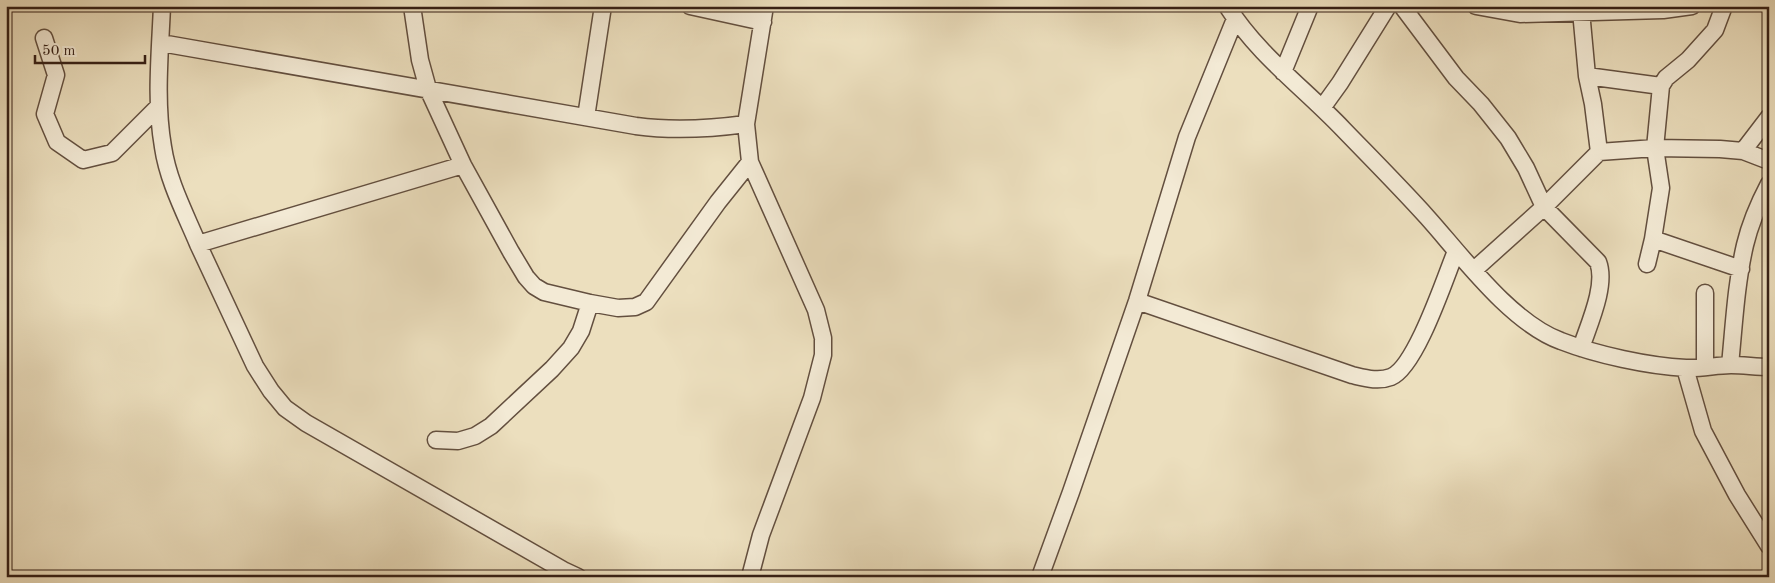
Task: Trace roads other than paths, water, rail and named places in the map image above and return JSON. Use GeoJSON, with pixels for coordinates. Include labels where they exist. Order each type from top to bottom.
{"type":"FeatureCollection","features":[{"type":"Feature","properties":{"kind":"street"},"geometry":{"type":"LineString","coordinates":[[162,6],[158,106],[163,149],[175,187],[198,244],[255,366],[271,391],[285,408],[306,423],[578,577]]}},
{"type":"Feature","properties":{"kind":"street"},"geometry":{"type":"LineString","coordinates":[[412,6],[420,60],[428,89],[463,165],[526,277],[534,286],[544,292],[618,308],[635,306],[646,302],[718,202],[750,162]]}},
{"type":"Feature","properties":{"kind":"street"},"geometry":{"type":"LineString","coordinates":[[586,117],[603,6]]}},
{"type":"Feature","properties":{"kind":"street"},"geometry":{"type":"LineString","coordinates":[[690,6],[764,14],[746,124],[750,162],[816,310],[823,338],[823,355],[812,398],[761,535],[750,577]]}},
{"type":"Feature","properties":{"kind":"street"},"geometry":{"type":"LineString","coordinates":[[1283,72],[1310,6]]}},
{"type":"Feature","properties":{"kind":"street"},"geometry":{"type":"LineString","coordinates":[[1322,108],[1388,6]]}},
{"type":"Feature","properties":{"kind":"street"},"geometry":{"type":"LineString","coordinates":[[1402,6],[1456,78],[1481,104],[1508,138],[1526,168],[1544,207],[1598,262],[1602,276],[1581,348]]}},
{"type":"Feature","properties":{"kind":"street"},"geometry":{"type":"LineString","coordinates":[[1476,6],[1520,14],[1553,9],[1581,11],[1663,10],[1692,6]]}},
{"type":"Feature","properties":{"kind":"street"},"geometry":{"type":"LineString","coordinates":[[1647,264],[1653,239],[1661,183],[1655,148],[1661,86],[1666,78],[1688,60],[1715,30],[1724,6]]}},
{"type":"Feature","properties":{"kind":"street"},"geometry":{"type":"LineString","coordinates":[[1581,11],[1587,76],[1593,104],[1599,152]]}},
{"type":"Feature","properties":{"kind":"street"},"geometry":{"type":"LineString","coordinates":[[1040,577],[1137,301],[1187,137],[1231,13],[1283,72],[1322,108],[1426,215],[1456,251],[1512,310],[1542,333],[1581,348],[1626,359],[1686,368],[1730,365],[1769,367]]}},
{"type":"Feature","properties":{"kind":"street"},"geometry":{"type":"LineString","coordinates":[[44,38],[56,75],[45,114],[57,142],[83,160],[112,153],[158,106]]}},
{"type":"Feature","properties":{"kind":"street"},"geometry":{"type":"LineString","coordinates":[[160,43],[664,129],[722,128],[746,124]]}},
{"type":"Feature","properties":{"kind":"street"},"geometry":{"type":"LineString","coordinates":[[1587,76],[1661,86]]}},
{"type":"Feature","properties":{"kind":"street"},"geometry":{"type":"LineString","coordinates":[[1744,151],[1769,117]]}},
{"type":"Feature","properties":{"kind":"street"},"geometry":{"type":"LineString","coordinates":[[1474,270],[1544,207],[1599,152],[1655,148],[1744,151],[1769,161]]}},
{"type":"Feature","properties":{"kind":"street"},"geometry":{"type":"LineString","coordinates":[[198,244],[463,165]]}},
{"type":"Feature","properties":{"kind":"street"},"geometry":{"type":"LineString","coordinates":[[1730,365],[1741,269],[1750,227],[1769,184]]}},
{"type":"Feature","properties":{"kind":"street"},"geometry":{"type":"LineString","coordinates":[[1653,239],[1741,269]]}},
{"type":"Feature","properties":{"kind":"street"},"geometry":{"type":"LineString","coordinates":[[1137,301],[1352,375],[1368,379],[1383,379],[1393,376],[1402,369],[1415,351],[1456,251]]}},
{"type":"Feature","properties":{"kind":"street"},"geometry":{"type":"LineString","coordinates":[[1705,293],[1705,367]]}},
{"type":"Feature","properties":{"kind":"street"},"geometry":{"type":"LineString","coordinates":[[436,440],[458,441],[475,436],[491,426],[552,369],[571,348],[581,331],[590,303]]}},
{"type":"Feature","properties":{"kind":"street"},"geometry":{"type":"LineString","coordinates":[[1686,368],[1703,431],[1737,495],[1769,546]]}}]}
